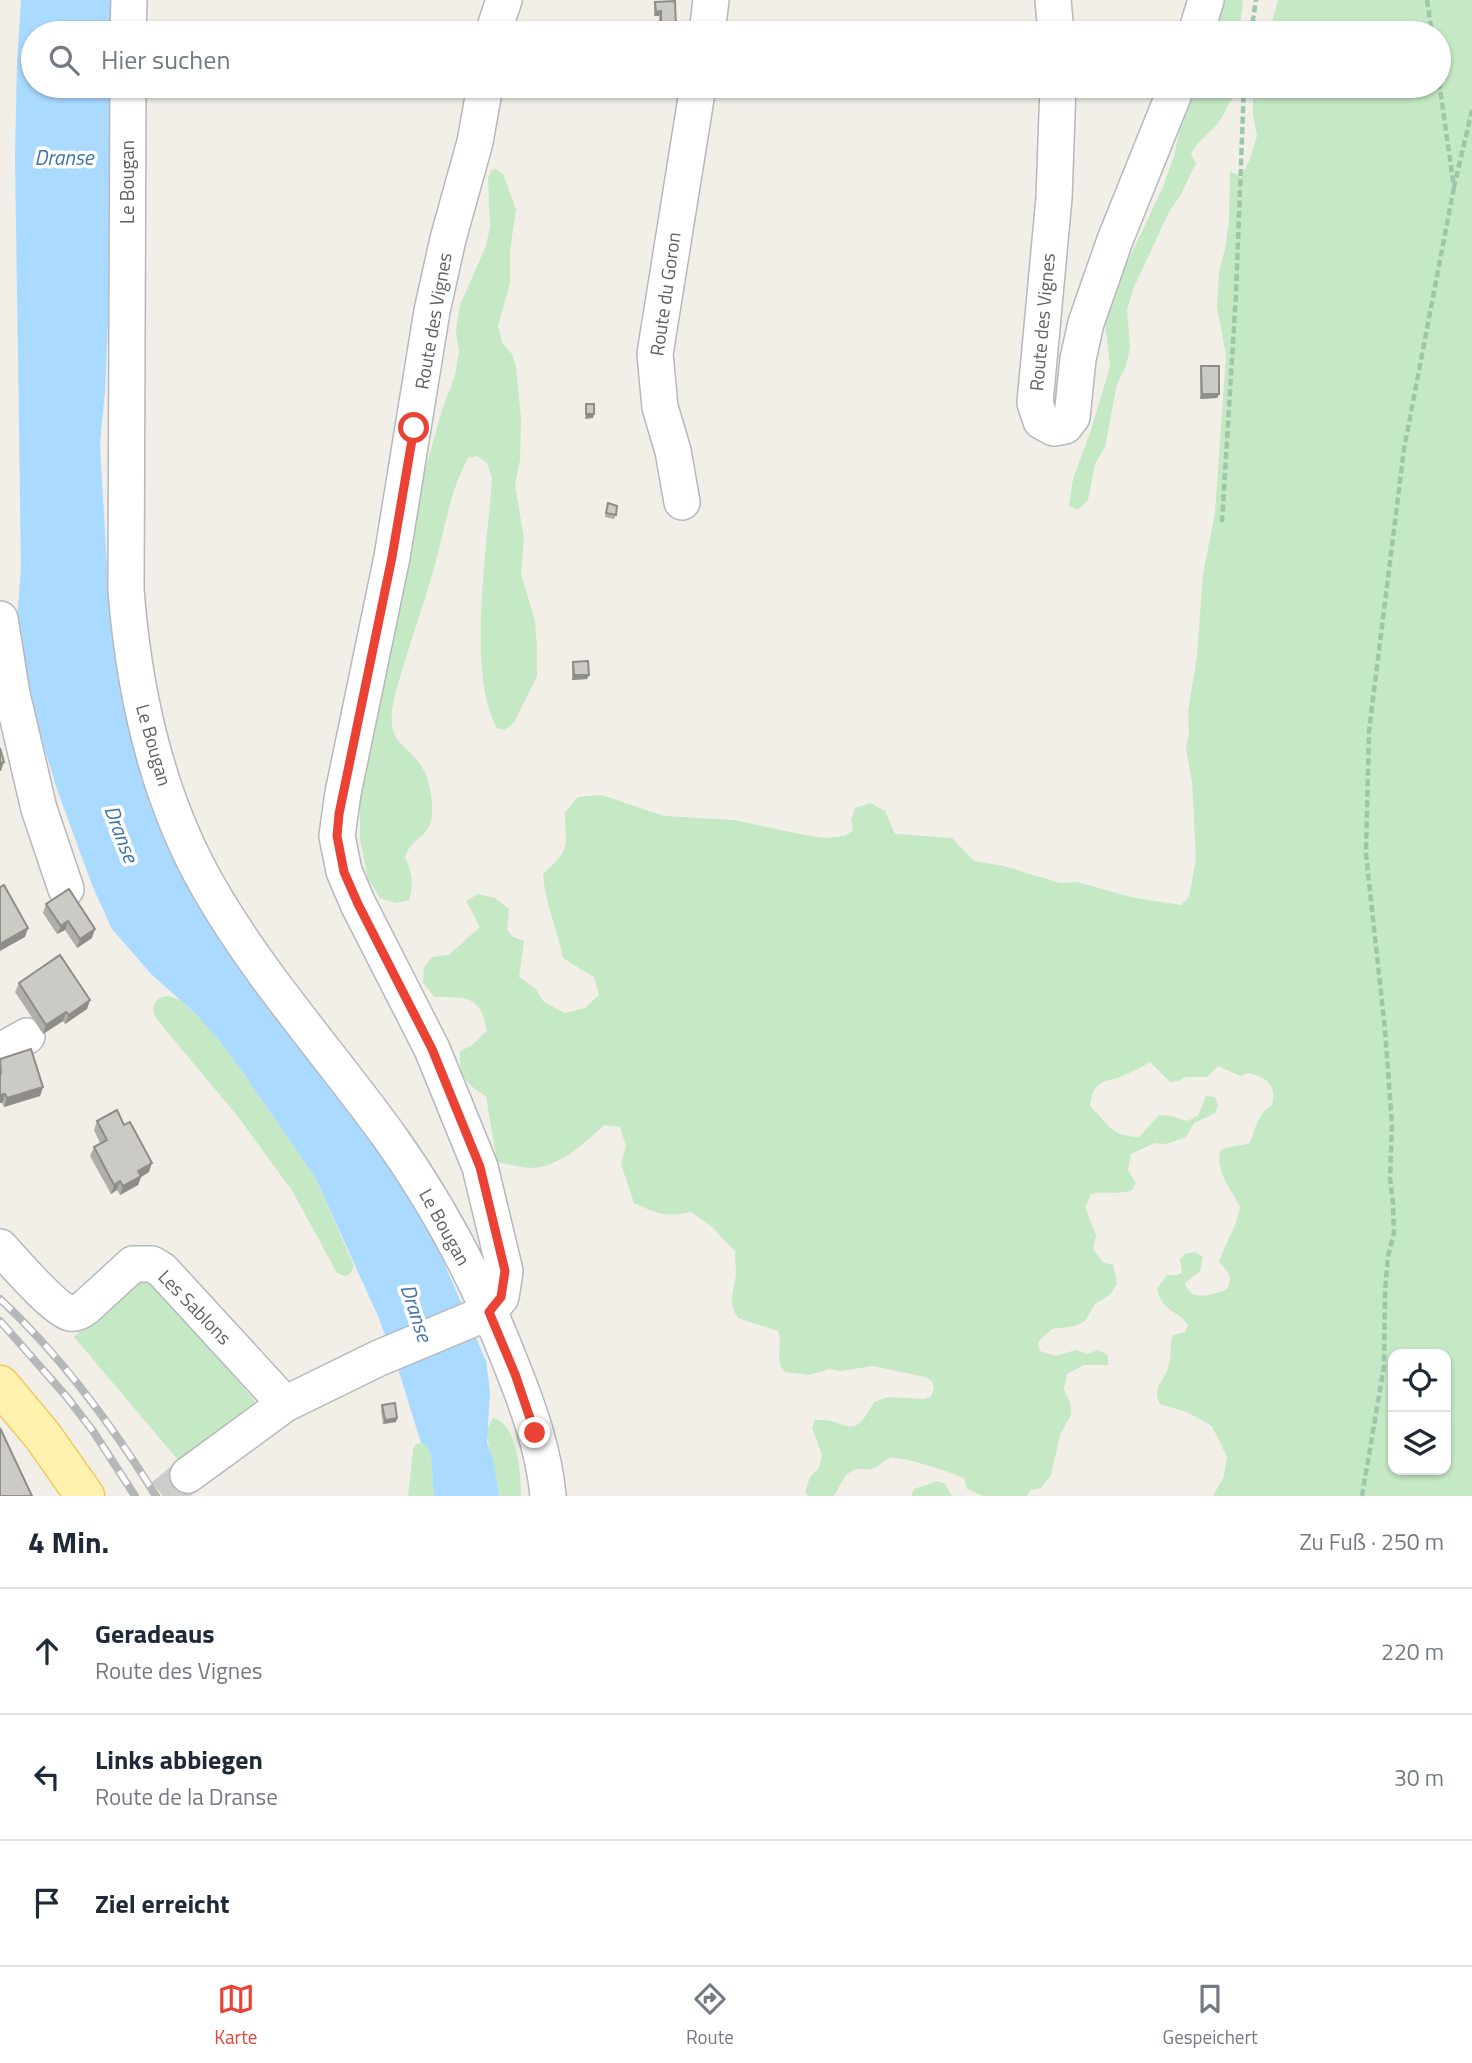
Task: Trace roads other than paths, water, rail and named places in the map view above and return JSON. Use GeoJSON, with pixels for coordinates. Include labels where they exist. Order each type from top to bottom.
{"type":"FeatureCollection","features":[{"type":"Feature","properties":{"kind":"main road"},"geometry":{"type":"LineString","coordinates":[[0,1385],[42,1435],[85,1496]]}},
{"type":"Feature","properties":{"kind":"street"},"geometry":{"type":"LineString","coordinates":[[128,21],[129,0]]}},
{"type":"Feature","properties":{"kind":"street"},"geometry":{"type":"LineString","coordinates":[[497,21],[504,0]]}},
{"type":"Feature","properties":{"kind":"street"},"geometry":{"type":"LineString","coordinates":[[708,21],[711,0]]}},
{"type":"Feature","properties":{"kind":"street"},"geometry":{"type":"LineString","coordinates":[[1053,0],[1055,21]]}},
{"type":"Feature","properties":{"kind":"street"},"geometry":{"type":"LineString","coordinates":[[1200,21],[1206,0]]}},
{"type":"Feature","properties":{"kind":"street","name":"Le Bougan"},"geometry":{"type":"LineString","coordinates":[[128,98],[126,590],[134,667],[151,745],[170,801],[210,890],[261,969],[414,1172],[454,1240],[481,1315],[526,1405],[543,1462],[548,1496]]}},
{"type":"Feature","properties":{"kind":"street","name":"Route des Vignes"},"geometry":{"type":"LineString","coordinates":[[481,1315],[501,1297],[505,1271],[480,1167],[432,1049],[347,879],[337,836],[342,793],[392,557],[434,298],[475,142],[483,98]]}},
{"type":"Feature","properties":{"kind":"street","name":"Route du Goron"},"geometry":{"type":"LineString","coordinates":[[682,502],[673,451],[660,407],[655,354],[696,98]]}},
{"type":"Feature","properties":{"kind":"street","name":"Route des Vignes"},"geometry":{"type":"LineString","coordinates":[[1058,98],[1054,198],[1035,403],[1041,421],[1054,429],[1065,426],[1072,417],[1078,359],[1086,323],[1115,240],[1172,98]]}},
{"type":"Feature","properties":{"kind":"street"},"geometry":{"type":"LineString","coordinates":[[0,619],[12,694],[39,809],[66,889]]}},
{"type":"Feature","properties":{"kind":"street","name":"Les Sablons"},"geometry":{"type":"LineString","coordinates":[[0,1247],[54,1303],[69,1313],[85,1308],[133,1264],[152,1264],[162,1270],[285,1404]]}},
{"type":"Feature","properties":{"kind":"street"},"geometry":{"type":"LineString","coordinates":[[188,1475],[285,1404],[379,1358],[481,1315]]}},
{"type":"Feature","properties":{"kind":"water","name":"Dranse"},"geometry":{"type":"Polygon","coordinates":[[[21,0],[114,0],[115,21],[21,21],[21,98],[114,98],[112,235],[100,444],[108,584],[121,679],[145,764],[376,1140],[439,1251],[486,1361],[490,1391],[487,1442],[499,1496],[434,1496],[431,1456],[427,1446],[421,1443],[378,1316],[315,1177],[227,1050],[195,1013],[152,975],[112,929],[92,885],[57,789],[35,718],[23,665],[17,620],[21,568],[15,157],[21,0]]]}},
{"type":"Feature","properties":{"kind":"tunnel"},"geometry":{"type":"LineString","coordinates":[[163,1496],[188,1475]]}},
{"type":"Feature","properties":{"kind":"railway"},"geometry":{"type":"LineString","coordinates":[[0,1299],[65,1368],[122,1443],[156,1496]]}},
{"type":"Feature","properties":{"kind":"railway"},"geometry":{"type":"LineString","coordinates":[[0,1321],[66,1396],[93,1431],[135,1496]]}}]}
